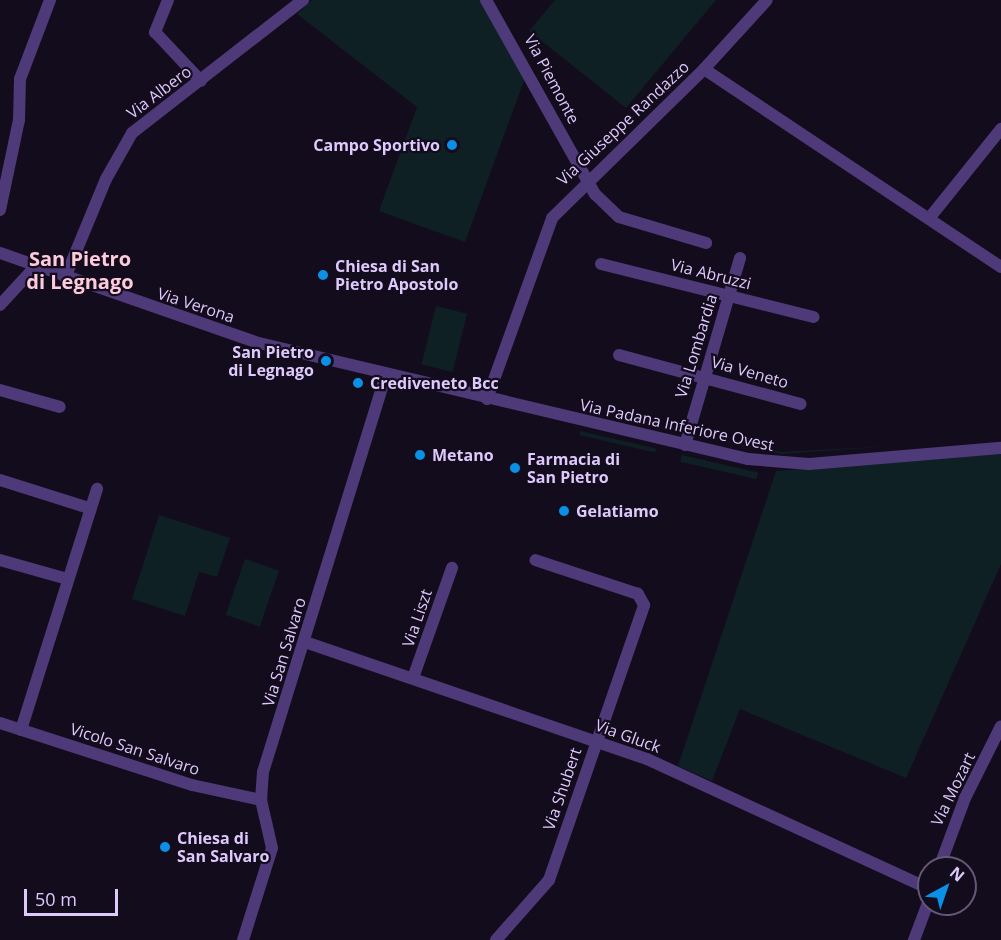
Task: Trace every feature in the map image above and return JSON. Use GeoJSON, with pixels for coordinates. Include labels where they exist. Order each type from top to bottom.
{"type":"FeatureCollection","features":[{"type":"Feature","properties":{"kind":"street"},"geometry":{"type":"LineString","coordinates":[[0,210],[19,120],[20,79],[50,0]]}},
{"type":"Feature","properties":{"kind":"street"},"geometry":{"type":"LineString","coordinates":[[168,0],[155,32],[201,81]]}},
{"type":"Feature","properties":{"kind":"street","name":"Via Albero"},"geometry":{"type":"LineString","coordinates":[[64,278],[127,141],[143,122],[201,81],[303,0]]}},
{"type":"Feature","properties":{"kind":"street","name":"Via Piemonte"},"geometry":{"type":"LineString","coordinates":[[486,0],[586,179],[619,217],[706,243]]}},
{"type":"Feature","properties":{"kind":"street"},"geometry":{"type":"LineString","coordinates":[[704,69],[767,0]]}},
{"type":"Feature","properties":{"kind":"street","name":"Via Giuseppe Randazzo"},"geometry":{"type":"LineString","coordinates":[[487,399],[544,234],[586,179],[704,69],[918,213],[931,216],[1001,267]]}},
{"type":"Feature","properties":{"kind":"street"},"geometry":{"type":"LineString","coordinates":[[931,216],[1001,129]]}},
{"type":"Feature","properties":{"kind":"street","name":"Via Verona"},"geometry":{"type":"LineString","coordinates":[[0,253],[64,278],[220,331],[386,375]]}},
{"type":"Feature","properties":{"kind":"street","name":"Via Lombardia"},"geometry":{"type":"LineString","coordinates":[[684,445],[740,258]]}},
{"type":"Feature","properties":{"kind":"street","name":"Via Abruzzi"},"geometry":{"type":"LineString","coordinates":[[601,264],[813,317]]}},
{"type":"Feature","properties":{"kind":"street"},"geometry":{"type":"LineString","coordinates":[[0,306],[35,267]]}},
{"type":"Feature","properties":{"kind":"street","name":"Via Veneto"},"geometry":{"type":"LineString","coordinates":[[619,355],[801,404]]}},
{"type":"Feature","properties":{"kind":"street","name":"Via Padana Inferiore Ovest"},"geometry":{"type":"LineString","coordinates":[[386,375],[684,445],[793,464],[1001,448]]}},
{"type":"Feature","properties":{"kind":"street","name":"Via San Salvaro"},"geometry":{"type":"LineString","coordinates":[[243,940],[272,848],[261,800],[263,772],[386,375]]}},
{"type":"Feature","properties":{"kind":"street"},"geometry":{"type":"LineString","coordinates":[[0,390],[60,407]]}},
{"type":"Feature","properties":{"kind":"street"},"geometry":{"type":"LineString","coordinates":[[0,480],[89,508]]}},
{"type":"Feature","properties":{"kind":"street"},"geometry":{"type":"LineString","coordinates":[[21,730],[89,508],[97,489]]}},
{"type":"Feature","properties":{"kind":"street"},"geometry":{"type":"LineString","coordinates":[[0,560],[67,579]]}},
{"type":"Feature","properties":{"kind":"street","name":"Via Shubert"},"geometry":{"type":"LineString","coordinates":[[496,940],[549,880],[643,599],[535,560]]}},
{"type":"Feature","properties":{"kind":"street","name":"Via Liszt"},"geometry":{"type":"LineString","coordinates":[[413,678],[452,568]]}},
{"type":"Feature","properties":{"kind":"street","name":"Via Gluck"},"geometry":{"type":"LineString","coordinates":[[304,642],[647,759],[917,883]]}},
{"type":"Feature","properties":{"kind":"street","name":"Vicolo San Salvaro"},"geometry":{"type":"LineString","coordinates":[[0,723],[242,800],[261,800]]}},
{"type":"Feature","properties":{"kind":"street","name":"Via Mozart"},"geometry":{"type":"LineString","coordinates":[[943,856],[965,798],[1001,726]]}},
{"type":"Feature","properties":{"kind":"street"},"geometry":{"type":"LineString","coordinates":[[914,940],[923,916]]}},
{"type":"Feature","properties":{"kind":"shaded area"},"geometry":{"type":"Polygon","coordinates":[[[312,0],[483,0],[525,78],[465,242],[379,211],[417,107],[297,14],[312,0]]]}},
{"type":"Feature","properties":{"kind":"shaded area"},"geometry":{"type":"Polygon","coordinates":[[[555,0],[716,0],[626,108],[529,31],[555,0]]]}},
{"type":"Feature","properties":{"kind":"shaded area"},"geometry":{"type":"Polygon","coordinates":[[[436,306],[467,314],[453,372],[421,364],[436,306]]]}},
{"type":"Feature","properties":{"kind":"shaded area"},"geometry":{"type":"Polygon","coordinates":[[[580,431],[656,449],[655,452],[579,435],[580,431]]]}},
{"type":"Feature","properties":{"kind":"shaded area"},"geometry":{"type":"Polygon","coordinates":[[[701,437],[782,452],[893,446],[781,454],[701,437]]]}},
{"type":"Feature","properties":{"kind":"shaded area"},"geometry":{"type":"Polygon","coordinates":[[[1001,454],[1001,564],[906,778],[740,709],[712,781],[678,766],[776,471],[1001,454]]]}},
{"type":"Feature","properties":{"kind":"shaded area"},"geometry":{"type":"Polygon","coordinates":[[[682,455],[758,473],[756,479],[680,462],[682,455]]]}},
{"type":"Feature","properties":{"kind":"shaded area"},"geometry":{"type":"Polygon","coordinates":[[[159,515],[230,538],[217,577],[199,572],[185,616],[132,599],[159,515]]]}},
{"type":"Feature","properties":{"kind":"shaded area"},"geometry":{"type":"Polygon","coordinates":[[[245,559],[279,571],[260,627],[226,615],[245,559]]]}},
{"type":"Feature","properties":{"kind":"place","name":"Campo Sportivo"},"geometry":{"type":"Point","coordinates":[452,145]}},
{"type":"Feature","properties":{"kind":"place","name":"Chiesa di San Pietro Apostolo"},"geometry":{"type":"Point","coordinates":[323,275]}},
{"type":"Feature","properties":{"kind":"place","name":"San Pietro di Legnago"},"geometry":{"type":"Point","coordinates":[326,361]}},
{"type":"Feature","properties":{"kind":"place","name":"Crediveneto Bcc"},"geometry":{"type":"Point","coordinates":[358,383]}},
{"type":"Feature","properties":{"kind":"place","name":"Metano"},"geometry":{"type":"Point","coordinates":[420,455]}},
{"type":"Feature","properties":{"kind":"place","name":"Farmacia di San Pietro"},"geometry":{"type":"Point","coordinates":[515,468]}},
{"type":"Feature","properties":{"kind":"place","name":"Gelatiamo"},"geometry":{"type":"Point","coordinates":[564,511]}},
{"type":"Feature","properties":{"kind":"place","name":"Chiesa di San Salvaro"},"geometry":{"type":"Point","coordinates":[165,847]}},
{"type":"Feature","properties":{"kind":"district","name":"San Pietro di Legnago"},"geometry":{"type":"Point","coordinates":[80,270]}}]}
